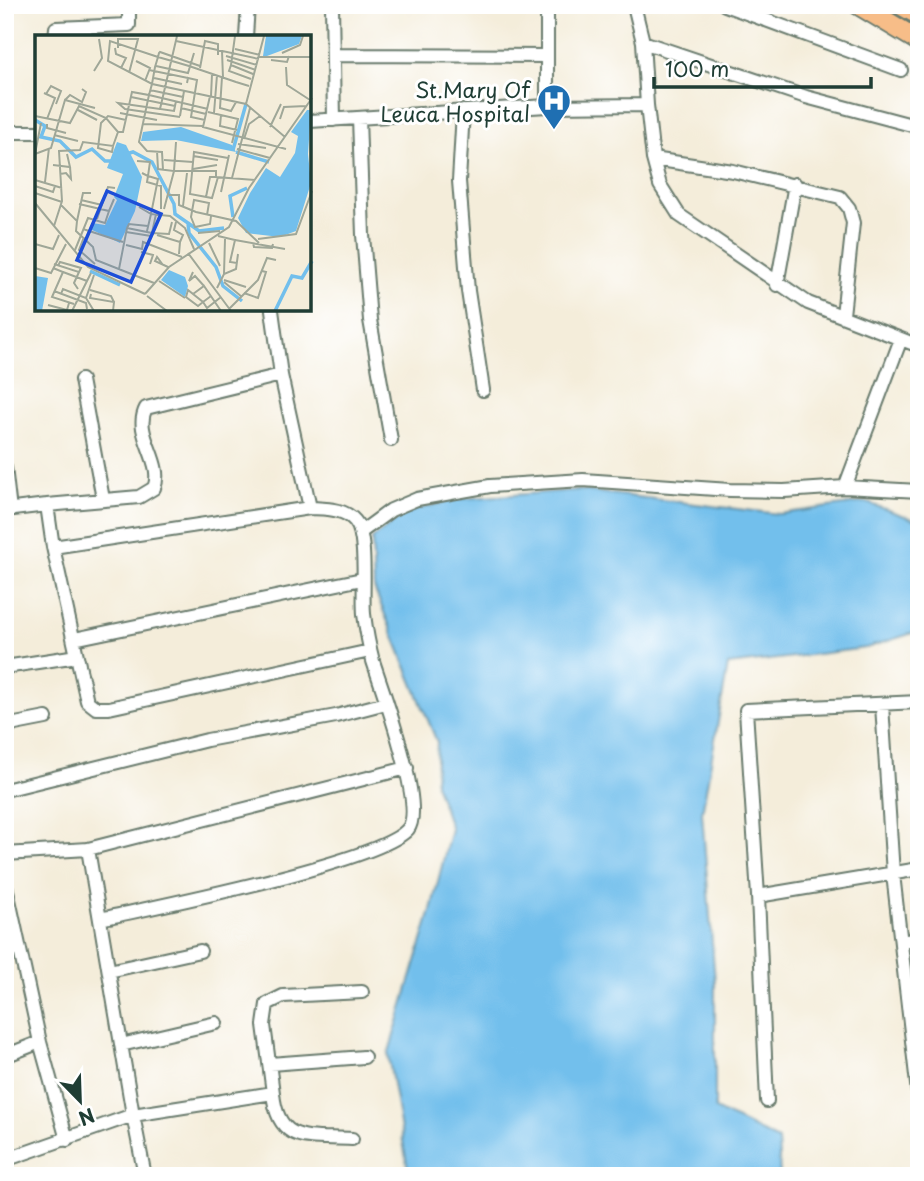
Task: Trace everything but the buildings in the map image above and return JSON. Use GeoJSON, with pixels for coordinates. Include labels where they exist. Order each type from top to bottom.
{"type":"FeatureCollection","features":[{"type":"Feature","properties":{"kind":"main road"},"geometry":{"type":"LineString","coordinates":[[859,5],[919,40]]}},
{"type":"Feature","properties":{"kind":"main road"},"geometry":{"type":"LineString","coordinates":[[901,5],[919,15]]}},
{"type":"Feature","properties":{"kind":"street"},"geometry":{"type":"LineString","coordinates":[[55,35],[56,28],[129,25],[129,5]]}},
{"type":"Feature","properties":{"kind":"street"},"geometry":{"type":"LineString","coordinates":[[246,35],[248,5]]}},
{"type":"Feature","properties":{"kind":"street"},"geometry":{"type":"LineString","coordinates":[[332,5],[334,120]]}},
{"type":"Feature","properties":{"kind":"street"},"geometry":{"type":"LineString","coordinates":[[547,5],[547,106]]}},
{"type":"Feature","properties":{"kind":"street"},"geometry":{"type":"LineString","coordinates":[[634,5],[643,42],[653,159],[660,185],[679,215],[777,285],[808,303],[919,345]]}},
{"type":"Feature","properties":{"kind":"street"},"geometry":{"type":"LineString","coordinates":[[725,5],[901,70]]}},
{"type":"Feature","properties":{"kind":"street"},"geometry":{"type":"LineString","coordinates":[[643,42],[806,97],[919,127]]}},
{"type":"Feature","properties":{"kind":"street"},"geometry":{"type":"LineString","coordinates":[[333,55],[547,56]]}},
{"type":"Feature","properties":{"kind":"street"},"geometry":{"type":"LineString","coordinates":[[312,121],[547,106],[647,105]]}},
{"type":"Feature","properties":{"kind":"street"},"geometry":{"type":"LineString","coordinates":[[463,111],[460,193],[468,291],[483,390]]}},
{"type":"Feature","properties":{"kind":"street"},"geometry":{"type":"LineString","coordinates":[[359,118],[363,235],[370,320],[391,440]]}},
{"type":"Feature","properties":{"kind":"street"},"geometry":{"type":"LineString","coordinates":[[5,132],[35,132]]}},
{"type":"Feature","properties":{"kind":"street"},"geometry":{"type":"LineString","coordinates":[[653,159],[733,171],[840,197],[849,208],[853,223],[843,315]]}},
{"type":"Feature","properties":{"kind":"street"},"geometry":{"type":"LineString","coordinates":[[777,285],[795,184]]}},
{"type":"Feature","properties":{"kind":"street"},"geometry":{"type":"LineString","coordinates":[[272,312],[281,375],[310,508]]}},
{"type":"Feature","properties":{"kind":"street"},"geometry":{"type":"LineString","coordinates":[[845,487],[901,339]]}},
{"type":"Feature","properties":{"kind":"street"},"geometry":{"type":"LineString","coordinates":[[5,467],[8,510],[139,497],[154,488],[155,470],[143,426],[146,408],[281,375]]}},
{"type":"Feature","properties":{"kind":"street"},"geometry":{"type":"LineString","coordinates":[[81,380],[103,499]]}},
{"type":"Feature","properties":{"kind":"street"},"geometry":{"type":"LineString","coordinates":[[361,532],[391,510],[417,499],[490,485],[583,480],[770,491],[845,487],[919,491]]}},
{"type":"Feature","properties":{"kind":"street"},"geometry":{"type":"LineString","coordinates":[[47,505],[53,547],[87,701],[96,708],[109,708],[370,651]]}},
{"type":"Feature","properties":{"kind":"street"},"geometry":{"type":"LineString","coordinates":[[53,547],[310,508],[338,509],[354,519],[361,532],[362,579],[370,651],[407,768],[414,815],[411,827],[389,843],[286,876],[100,919]]}},
{"type":"Feature","properties":{"kind":"street"},"geometry":{"type":"LineString","coordinates":[[74,639],[362,579]]}},
{"type":"Feature","properties":{"kind":"street"},"geometry":{"type":"LineString","coordinates":[[5,667],[77,656]]}},
{"type":"Feature","properties":{"kind":"street"},"geometry":{"type":"LineString","coordinates":[[767,1101],[746,710],[919,702]]}},
{"type":"Feature","properties":{"kind":"street"},"geometry":{"type":"LineString","coordinates":[[5,790],[208,740],[336,716],[386,703]]}},
{"type":"Feature","properties":{"kind":"street"},"geometry":{"type":"LineString","coordinates":[[882,705],[893,874],[919,1101]]}},
{"type":"Feature","properties":{"kind":"street"},"geometry":{"type":"LineString","coordinates":[[5,726],[46,718]]}},
{"type":"Feature","properties":{"kind":"street"},"geometry":{"type":"LineString","coordinates":[[5,854],[88,849],[407,768]]}},
{"type":"Feature","properties":{"kind":"street"},"geometry":{"type":"LineString","coordinates":[[88,849],[145,1176]]}},
{"type":"Feature","properties":{"kind":"street"},"geometry":{"type":"LineString","coordinates":[[758,896],[919,869]]}},
{"type":"Feature","properties":{"kind":"street"},"geometry":{"type":"LineString","coordinates":[[5,880],[40,1042],[67,1140]]}},
{"type":"Feature","properties":{"kind":"street"},"geometry":{"type":"LineString","coordinates":[[901,942],[919,939]]}},
{"type":"Feature","properties":{"kind":"street"},"geometry":{"type":"LineString","coordinates":[[108,971],[200,951]]}},
{"type":"Feature","properties":{"kind":"street"},"geometry":{"type":"LineString","coordinates":[[352,1139],[292,1135],[283,1127],[275,1112],[264,1025],[267,1004],[284,996],[362,992]]}},
{"type":"Feature","properties":{"kind":"street"},"geometry":{"type":"LineString","coordinates":[[121,1045],[216,1023]]}},
{"type":"Feature","properties":{"kind":"street"},"geometry":{"type":"LineString","coordinates":[[5,1056],[40,1042]]}},
{"type":"Feature","properties":{"kind":"street"},"geometry":{"type":"LineString","coordinates":[[270,1064],[364,1057]]}},
{"type":"Feature","properties":{"kind":"street"},"geometry":{"type":"LineString","coordinates":[[5,1160],[133,1115],[273,1093]]}},
{"type":"Feature","properties":{"kind":"water"},"geometry":{"type":"Polygon","coordinates":[[[579,490],[779,514],[865,502],[919,521],[919,631],[866,648],[728,665],[702,813],[715,982],[715,1109],[778,1140],[780,1176],[409,1176],[388,1055],[430,914],[451,829],[435,783],[437,742],[374,588],[372,539],[407,512],[457,499],[579,490]]]}},
{"type":"Feature","properties":{"kind":"waterway"},"geometry":{"type":"LineString","coordinates":[[886,5],[910,18]]}},
{"type":"Feature","properties":{"kind":"place","name":"St.Mary Of Leuca Hospital"},"geometry":{"type":"Point","coordinates":[554,131]}}]}
